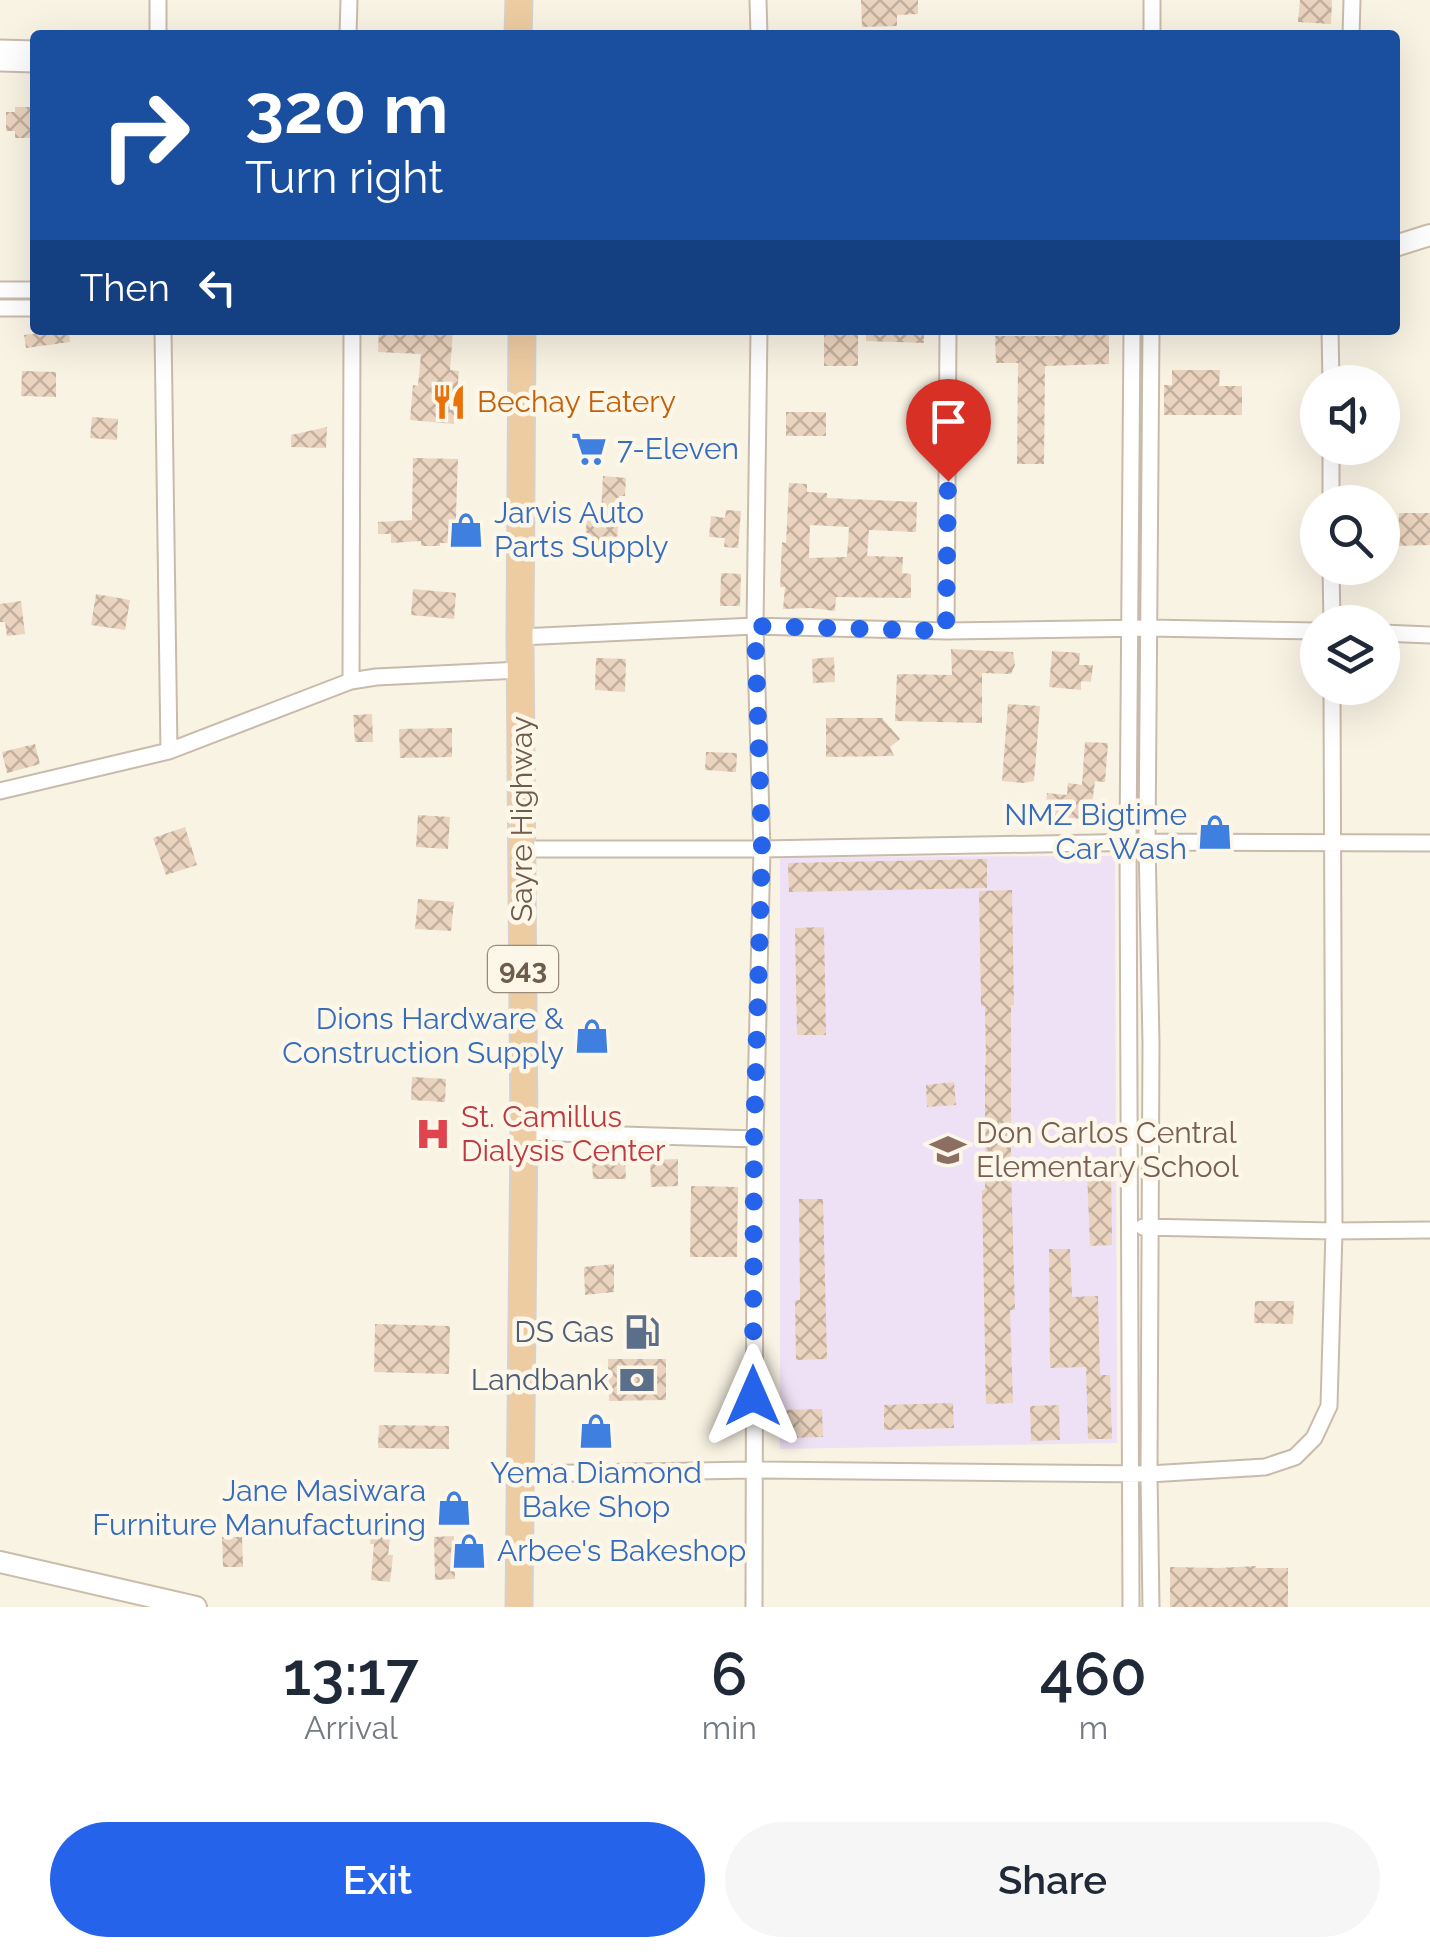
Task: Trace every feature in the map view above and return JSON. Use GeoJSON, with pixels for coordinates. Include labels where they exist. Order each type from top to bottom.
{"type":"FeatureCollection","features":[{"type":"Feature","properties":{"kind":"highway"},"geometry":{"type":"LineString","coordinates":[[518,30],[519,0]]}},
{"type":"Feature","properties":{"kind":"highway","name":"Sayre Highway"},"geometry":{"type":"LineString","coordinates":[[519,1607],[524,1132],[522,335]]}},
{"type":"Feature","properties":{"kind":"main road"},"geometry":{"type":"LineString","coordinates":[[1400,244],[1430,235]]}},
{"type":"Feature","properties":{"kind":"main road"},"geometry":{"type":"LineString","coordinates":[[0,1562],[196,1607]]}},
{"type":"Feature","properties":{"kind":"street"},"geometry":{"type":"LineString","coordinates":[[158,0],[158,30]]}},
{"type":"Feature","properties":{"kind":"street"},"geometry":{"type":"LineString","coordinates":[[348,30],[349,0]]}},
{"type":"Feature","properties":{"kind":"street"},"geometry":{"type":"LineString","coordinates":[[758,0],[759,30]]}},
{"type":"Feature","properties":{"kind":"street"},"geometry":{"type":"LineString","coordinates":[[1152,0],[1152,30]]}},
{"type":"Feature","properties":{"kind":"street"},"geometry":{"type":"LineString","coordinates":[[1352,0],[1352,30]]}},
{"type":"Feature","properties":{"kind":"street"},"geometry":{"type":"LineString","coordinates":[[0,48],[30,48]]}},
{"type":"Feature","properties":{"kind":"street"},"geometry":{"type":"LineString","coordinates":[[0,63],[30,64]]}},
{"type":"Feature","properties":{"kind":"street"},"geometry":{"type":"LineString","coordinates":[[0,290],[30,290]]}},
{"type":"Feature","properties":{"kind":"street"},"geometry":{"type":"LineString","coordinates":[[0,308],[30,308]]}},
{"type":"Feature","properties":{"kind":"street"},"geometry":{"type":"LineString","coordinates":[[163,335],[169,751]]}},
{"type":"Feature","properties":{"kind":"street"},"geometry":{"type":"LineString","coordinates":[[351,681],[352,335]]}},
{"type":"Feature","properties":{"kind":"street"},"geometry":{"type":"LineString","coordinates":[[754,1607],[754,1138],[762,849],[755,626],[759,335]]}},
{"type":"Feature","properties":{"kind":"street"},"geometry":{"type":"LineString","coordinates":[[946,631],[948,335]]}},
{"type":"Feature","properties":{"kind":"street"},"geometry":{"type":"LineString","coordinates":[[1131,1607],[1151,1227],[1148,842],[1132,335]]}},
{"type":"Feature","properties":{"kind":"street"},"geometry":{"type":"LineString","coordinates":[[1151,335],[1128,842],[1129,1226],[1140,1474],[1151,1607]]}},
{"type":"Feature","properties":{"kind":"street"},"geometry":{"type":"LineString","coordinates":[[1330,335],[1331,365]]}},
{"type":"Feature","properties":{"kind":"street"},"geometry":{"type":"LineString","coordinates":[[520,636],[755,626],[946,631],[1300,631]]}},
{"type":"Feature","properties":{"kind":"street"},"geometry":{"type":"LineString","coordinates":[[1400,634],[1430,635]]}},
{"type":"Feature","properties":{"kind":"street"},"geometry":{"type":"LineString","coordinates":[[0,791],[169,751],[351,681],[520,670]]}},
{"type":"Feature","properties":{"kind":"street"},"geometry":{"type":"LineString","coordinates":[[519,1474],[752,1470],[1140,1474],[1266,1468],[1295,1457],[1314,1438],[1329,1406],[1334,1231],[1332,705]]}},
{"type":"Feature","properties":{"kind":"street"},"geometry":{"type":"LineString","coordinates":[[523,849],[1430,843]]}},
{"type":"Feature","properties":{"kind":"street"},"geometry":{"type":"LineString","coordinates":[[524,1132],[754,1138]]}},
{"type":"Feature","properties":{"kind":"street"},"geometry":{"type":"LineString","coordinates":[[1129,1226],[1430,1230]]}},
{"type":"Feature","properties":{"kind":"shaded area","name":"Don Carlos Central Elementary School"},"geometry":{"type":"Polygon","coordinates":[[[1115,856],[1117,1443],[780,1449],[780,857],[1115,856]]]}},
{"type":"Feature","properties":{"kind":"building"},"geometry":{"type":"Polygon","coordinates":[[[861,0],[918,0],[918,14],[897,15],[897,26],[862,27],[861,0]]]}},
{"type":"Feature","properties":{"kind":"building"},"geometry":{"type":"Polygon","coordinates":[[[1300,0],[1332,0],[1331,24],[1298,22],[1300,0]]]}},
{"type":"Feature","properties":{"kind":"building"},"geometry":{"type":"Polygon","coordinates":[[[15,107],[30,107],[30,138],[15,138],[15,131],[6,131],[6,112],[15,112],[15,107]]]}},
{"type":"Feature","properties":{"kind":"building"},"geometry":{"type":"Polygon","coordinates":[[[24,335],[69,335],[70,342],[26,348],[24,335]]]}},
{"type":"Feature","properties":{"kind":"building"},"geometry":{"type":"Polygon","coordinates":[[[379,335],[453,335],[450,370],[459,371],[454,424],[410,420],[421,354],[378,352],[379,335]]]}},
{"type":"Feature","properties":{"kind":"building"},"geometry":{"type":"Polygon","coordinates":[[[824,335],[858,335],[858,366],[824,366],[824,335]]]}},
{"type":"Feature","properties":{"kind":"building"},"geometry":{"type":"Polygon","coordinates":[[[866,335],[924,335],[924,343],[866,341],[866,335]]]}},
{"type":"Feature","properties":{"kind":"building"},"geometry":{"type":"Polygon","coordinates":[[[1109,335],[1109,364],[1045,366],[1044,464],[1017,464],[1018,363],[996,363],[995,336],[1109,335]]]}},
{"type":"Feature","properties":{"kind":"building"},"geometry":{"type":"Polygon","coordinates":[[[1172,370],[1220,370],[1219,386],[1242,386],[1242,415],[1164,415],[1164,385],[1172,385],[1172,370]]]}},
{"type":"Feature","properties":{"kind":"building"},"geometry":{"type":"Polygon","coordinates":[[[22,371],[56,372],[56,397],[21,396],[22,371]]]}},
{"type":"Feature","properties":{"kind":"building"},"geometry":{"type":"Polygon","coordinates":[[[786,412],[826,412],[826,436],[786,436],[786,412]]]}},
{"type":"Feature","properties":{"kind":"building"},"geometry":{"type":"Polygon","coordinates":[[[92,417],[118,419],[117,440],[90,438],[92,417]]]}},
{"type":"Feature","properties":{"kind":"building"},"geometry":{"type":"Polygon","coordinates":[[[327,427],[326,448],[291,447],[291,435],[327,427]]]}},
{"type":"Feature","properties":{"kind":"building"},"geometry":{"type":"Polygon","coordinates":[[[413,458],[458,459],[455,543],[391,543],[391,534],[378,534],[378,522],[412,520],[413,458]]]}},
{"type":"Feature","properties":{"kind":"building"},"geometry":{"type":"Polygon","coordinates":[[[603,476],[626,478],[625,496],[619,496],[617,550],[585,549],[587,512],[601,512],[603,476]]]}},
{"type":"Feature","properties":{"kind":"building"},"geometry":{"type":"Polygon","coordinates":[[[789,483],[807,484],[807,492],[827,493],[827,498],[917,502],[916,532],[869,530],[867,556],[903,557],[902,573],[911,574],[911,598],[836,597],[835,611],[783,609],[782,542],[786,543],[789,483]],[[810,525],[809,558],[847,557],[849,527],[810,525]]]}},
{"type":"Feature","properties":{"kind":"building"},"geometry":{"type":"Polygon","coordinates":[[[726,510],[741,511],[738,548],[724,547],[725,538],[709,537],[711,516],[725,518],[726,510]]]}},
{"type":"Feature","properties":{"kind":"building"},"geometry":{"type":"Polygon","coordinates":[[[1400,513],[1430,513],[1430,545],[1400,546],[1400,513]]]}},
{"type":"Feature","properties":{"kind":"building"},"geometry":{"type":"Polygon","coordinates":[[[721,573],[741,574],[740,606],[720,606],[721,573]]]}},
{"type":"Feature","properties":{"kind":"building"},"geometry":{"type":"Polygon","coordinates":[[[413,589],[456,593],[454,619],[411,615],[413,589]]]}},
{"type":"Feature","properties":{"kind":"building"},"geometry":{"type":"Polygon","coordinates":[[[96,594],[130,600],[125,630],[91,625],[96,594]]]}},
{"type":"Feature","properties":{"kind":"building"},"geometry":{"type":"Polygon","coordinates":[[[21,601],[25,634],[7,636],[5,622],[0,622],[0,604],[21,601]]]}},
{"type":"Feature","properties":{"kind":"building"},"geometry":{"type":"Polygon","coordinates":[[[951,649],[1013,652],[1015,665],[1011,674],[982,673],[982,723],[895,721],[897,674],[952,675],[951,649]]]}},
{"type":"Feature","properties":{"kind":"building"},"geometry":{"type":"Polygon","coordinates":[[[1052,651],[1080,653],[1079,665],[1093,665],[1091,682],[1081,681],[1081,690],[1049,687],[1052,651]]]}},
{"type":"Feature","properties":{"kind":"building"},"geometry":{"type":"Polygon","coordinates":[[[834,657],[835,682],[813,683],[812,659],[834,657]]]}},
{"type":"Feature","properties":{"kind":"building"},"geometry":{"type":"Polygon","coordinates":[[[596,658],[626,659],[625,692],[595,690],[596,658]]]}},
{"type":"Feature","properties":{"kind":"building"},"geometry":{"type":"Polygon","coordinates":[[[1008,704],[1040,706],[1034,781],[1002,781],[1008,704]]]}},
{"type":"Feature","properties":{"kind":"building"},"geometry":{"type":"Polygon","coordinates":[[[372,714],[373,742],[355,742],[353,715],[372,714]]]}},
{"type":"Feature","properties":{"kind":"building"},"geometry":{"type":"Polygon","coordinates":[[[826,718],[882,718],[900,739],[890,747],[894,756],[826,757],[826,718]]]}},
{"type":"Feature","properties":{"kind":"building"},"geometry":{"type":"Polygon","coordinates":[[[452,728],[452,757],[400,758],[399,729],[452,728]]]}},
{"type":"Feature","properties":{"kind":"building"},"geometry":{"type":"Polygon","coordinates":[[[1085,742],[1108,743],[1105,782],[1095,781],[1090,820],[1045,815],[1047,793],[1067,795],[1068,783],[1082,785],[1085,742]]]}},
{"type":"Feature","properties":{"kind":"building"},"geometry":{"type":"Polygon","coordinates":[[[35,744],[40,764],[7,773],[2,752],[35,744]]]}},
{"type":"Feature","properties":{"kind":"building"},"geometry":{"type":"Polygon","coordinates":[[[706,752],[737,753],[736,772],[705,770],[706,752]]]}},
{"type":"Feature","properties":{"kind":"building"},"geometry":{"type":"Polygon","coordinates":[[[418,815],[450,817],[448,849],[416,847],[418,815]]]}},
{"type":"Feature","properties":{"kind":"building"},"geometry":{"type":"Polygon","coordinates":[[[185,827],[197,865],[166,875],[153,838],[185,827]]]}},
{"type":"Feature","properties":{"kind":"building"},"geometry":{"type":"Polygon","coordinates":[[[987,859],[987,888],[789,892],[788,863],[987,859]]]}},
{"type":"Feature","properties":{"kind":"building"},"geometry":{"type":"Polygon","coordinates":[[[1012,890],[1013,1403],[986,1404],[982,1190],[986,1065],[979,891],[1012,890]]]}},
{"type":"Feature","properties":{"kind":"building"},"geometry":{"type":"Polygon","coordinates":[[[418,899],[454,902],[451,931],[415,929],[418,899]]]}},
{"type":"Feature","properties":{"kind":"building"},"geometry":{"type":"Polygon","coordinates":[[[824,927],[826,1035],[797,1035],[795,928],[824,927]]]}},
{"type":"Feature","properties":{"kind":"building"},"geometry":{"type":"Polygon","coordinates":[[[412,1077],[446,1079],[445,1102],[411,1100],[412,1077]]]}},
{"type":"Feature","properties":{"kind":"building"},"geometry":{"type":"Polygon","coordinates":[[[954,1082],[956,1105],[927,1107],[926,1085],[954,1082]]]}},
{"type":"Feature","properties":{"kind":"building"},"geometry":{"type":"Polygon","coordinates":[[[625,1158],[626,1179],[593,1179],[592,1159],[625,1158]]]}},
{"type":"Feature","properties":{"kind":"building"},"geometry":{"type":"Polygon","coordinates":[[[678,1159],[678,1186],[651,1187],[650,1160],[678,1159]]]}},
{"type":"Feature","properties":{"kind":"building"},"geometry":{"type":"Polygon","coordinates":[[[1111,1170],[1112,1245],[1090,1246],[1087,1171],[1111,1170]]]}},
{"type":"Feature","properties":{"kind":"building"},"geometry":{"type":"Polygon","coordinates":[[[691,1186],[738,1187],[737,1257],[690,1257],[691,1186]]]}},
{"type":"Feature","properties":{"kind":"building"},"geometry":{"type":"Polygon","coordinates":[[[799,1199],[823,1199],[827,1359],[796,1360],[799,1199]]]}},
{"type":"Feature","properties":{"kind":"building"},"geometry":{"type":"Polygon","coordinates":[[[1049,1249],[1070,1249],[1072,1297],[1098,1296],[1100,1375],[1110,1375],[1112,1439],[1088,1439],[1086,1367],[1050,1368],[1049,1249]]]}},
{"type":"Feature","properties":{"kind":"building"},"geometry":{"type":"Polygon","coordinates":[[[614,1264],[614,1292],[585,1295],[584,1267],[614,1264]]]}},
{"type":"Feature","properties":{"kind":"building"},"geometry":{"type":"Polygon","coordinates":[[[1255,1301],[1294,1301],[1293,1324],[1254,1323],[1255,1301]]]}},
{"type":"Feature","properties":{"kind":"building"},"geometry":{"type":"Polygon","coordinates":[[[375,1324],[450,1326],[449,1374],[374,1372],[375,1324]]]}},
{"type":"Feature","properties":{"kind":"building","name":"Landbank"},"geometry":{"type":"Polygon","coordinates":[[[608,1359],[666,1359],[666,1400],[609,1401],[608,1359]]]}},
{"type":"Feature","properties":{"kind":"building"},"geometry":{"type":"Polygon","coordinates":[[[953,1403],[954,1428],[884,1430],[884,1405],[953,1403]]]}},
{"type":"Feature","properties":{"kind":"building"},"geometry":{"type":"Polygon","coordinates":[[[1059,1405],[1060,1440],[1031,1441],[1030,1406],[1059,1405]]]}},
{"type":"Feature","properties":{"kind":"building"},"geometry":{"type":"Polygon","coordinates":[[[822,1409],[823,1437],[783,1438],[782,1410],[822,1409]]]}},
{"type":"Feature","properties":{"kind":"building"},"geometry":{"type":"Polygon","coordinates":[[[379,1425],[449,1426],[449,1449],[378,1448],[379,1425]]]}},
{"type":"Feature","properties":{"kind":"building"},"geometry":{"type":"Polygon","coordinates":[[[373,1520],[392,1523],[390,1582],[371,1580],[373,1520]]]}},
{"type":"Feature","properties":{"kind":"building"},"geometry":{"type":"Polygon","coordinates":[[[454,1536],[455,1579],[435,1580],[434,1537],[454,1536]]]}},
{"type":"Feature","properties":{"kind":"building"},"geometry":{"type":"Polygon","coordinates":[[[222,1537],[242,1537],[243,1567],[223,1567],[222,1537]]]}},
{"type":"Feature","properties":{"kind":"building"},"geometry":{"type":"Polygon","coordinates":[[[1170,1567],[1288,1568],[1288,1607],[1170,1607],[1170,1567]]]}},
{"type":"Feature","properties":{"kind":"place","name":"Bechay Eatery"},"geometry":{"type":"Point","coordinates":[449,402]}},
{"type":"Feature","properties":{"kind":"place","name":"7-Eleven"},"geometry":{"type":"Point","coordinates":[589,449]}},
{"type":"Feature","properties":{"kind":"place","name":"Jarvis Auto Parts Supply"},"geometry":{"type":"Point","coordinates":[466,530]}},
{"type":"Feature","properties":{"kind":"place","name":"NMZ Bigtime Car Wash"},"geometry":{"type":"Point","coordinates":[1215,832]}},
{"type":"Feature","properties":{"kind":"place","name":"Dions Hardware & Construction Supply"},"geometry":{"type":"Point","coordinates":[592,1036]}},
{"type":"Feature","properties":{"kind":"place","name":"St. Camillus Dialysis Center"},"geometry":{"type":"Point","coordinates":[433,1134]}},
{"type":"Feature","properties":{"kind":"place","name":"Don Carlos Central Elementary School"},"geometry":{"type":"Point","coordinates":[948,1150]}},
{"type":"Feature","properties":{"kind":"place","name":"DS Gas"},"geometry":{"type":"Point","coordinates":[642,1332]}},
{"type":"Feature","properties":{"kind":"place","name":"Landbank"},"geometry":{"type":"Point","coordinates":[637,1380]}},
{"type":"Feature","properties":{"kind":"place","name":"Yema Diamond Bake Shop"},"geometry":{"type":"Point","coordinates":[596,1431]}},
{"type":"Feature","properties":{"kind":"place","name":"Jane Masiwara Furniture Manufacturing"},"geometry":{"type":"Point","coordinates":[454,1508]}},
{"type":"Feature","properties":{"kind":"place","name":"Arbee's Bakeshop"},"geometry":{"type":"Point","coordinates":[469,1551]}},
{"type":"Feature","properties":{"kind":"route"},"geometry":{"type":"LineString","coordinates":[[753,1396],[754,1138],[762,849],[755,626],[946,631],[948,481]]}}]}
